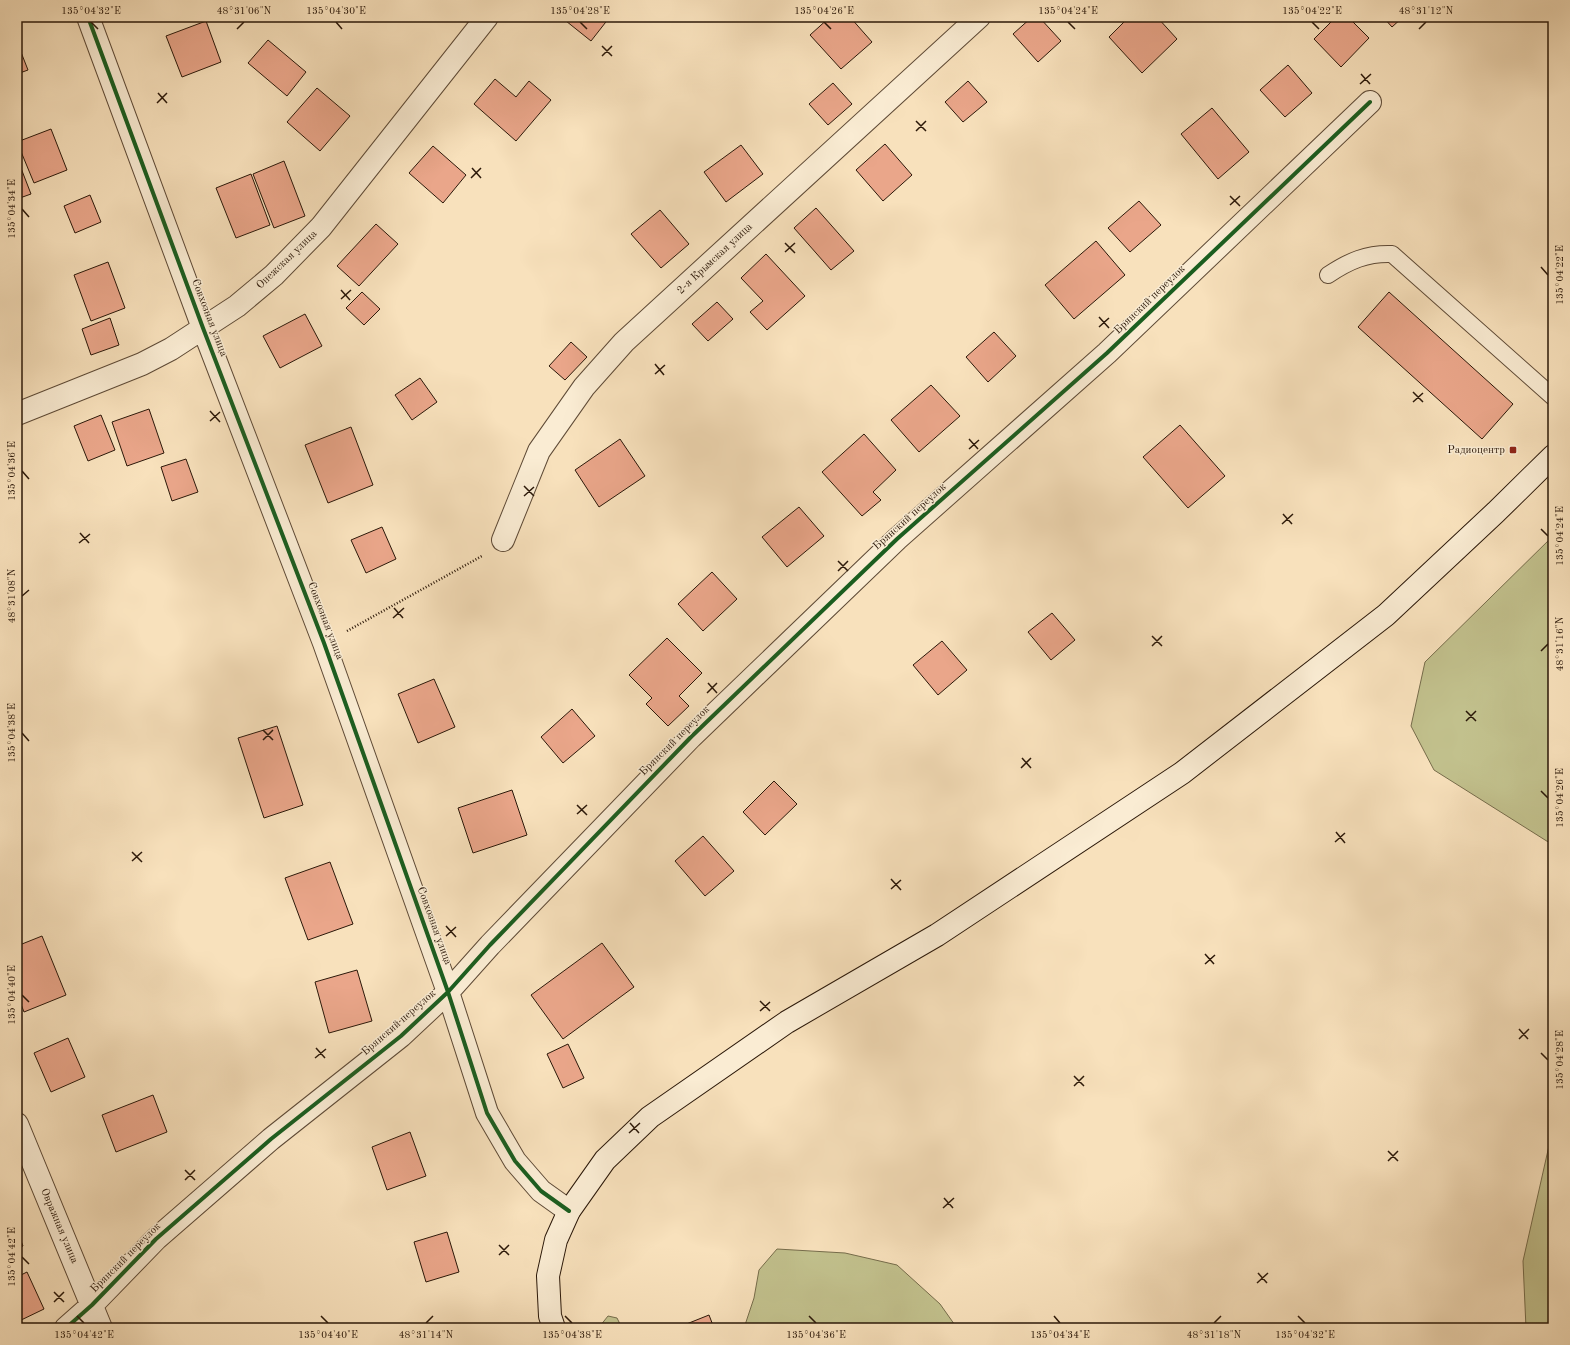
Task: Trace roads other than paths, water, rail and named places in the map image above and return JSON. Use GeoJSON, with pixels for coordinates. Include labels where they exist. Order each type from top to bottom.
{"type":"FeatureCollection","features":[{"type":"Feature","properties":{"kind":"street","name":"Совхозная улица"},"geometry":{"type":"LineString","coordinates":[[88,17],[203,328],[324,643],[448,992],[487,1113],[515,1161],[541,1191],[569,1211]]}},
{"type":"Feature","properties":{"kind":"street","name":"Онежская улица"},"geometry":{"type":"LineString","coordinates":[[17,414],[142,364],[171,349],[237,306],[274,275],[321,227],[487,17]]}},
{"type":"Feature","properties":{"kind":"street","name":"2-я Крымская улица"},"geometry":{"type":"LineString","coordinates":[[503,540],[539,452],[584,387],[624,342],[978,17]]}},
{"type":"Feature","properties":{"kind":"street","name":"Брянский переулок"},"geometry":{"type":"LineString","coordinates":[[66,1328],[92,1305],[156,1239],[271,1139],[401,1036],[448,992],[490,945],[691,737],[897,539],[1107,353],[1370,102]]}},
{"type":"Feature","properties":{"kind":"street"},"geometry":{"type":"LineString","coordinates":[[554,1328],[550,1316],[548,1276],[556,1240],[569,1211],[605,1160],[650,1117],[787,1022],[937,935],[1182,773],[1386,614],[1501,507],[1553,456]]}},
{"type":"Feature","properties":{"kind":"street","name":"Овражная улица"},"geometry":{"type":"LineString","coordinates":[[17,1124],[101,1328]]}},
{"type":"Feature","properties":{"kind":"lane"},"geometry":{"type":"LineString","coordinates":[[1328,275],[1346,263],[1365,256],[1379,253],[1392,254],[1553,397]]}},
{"type":"Feature","properties":{"kind":"place","name":"Радиоцентр"},"geometry":{"type":"Point","coordinates":[1513,450]}}]}
